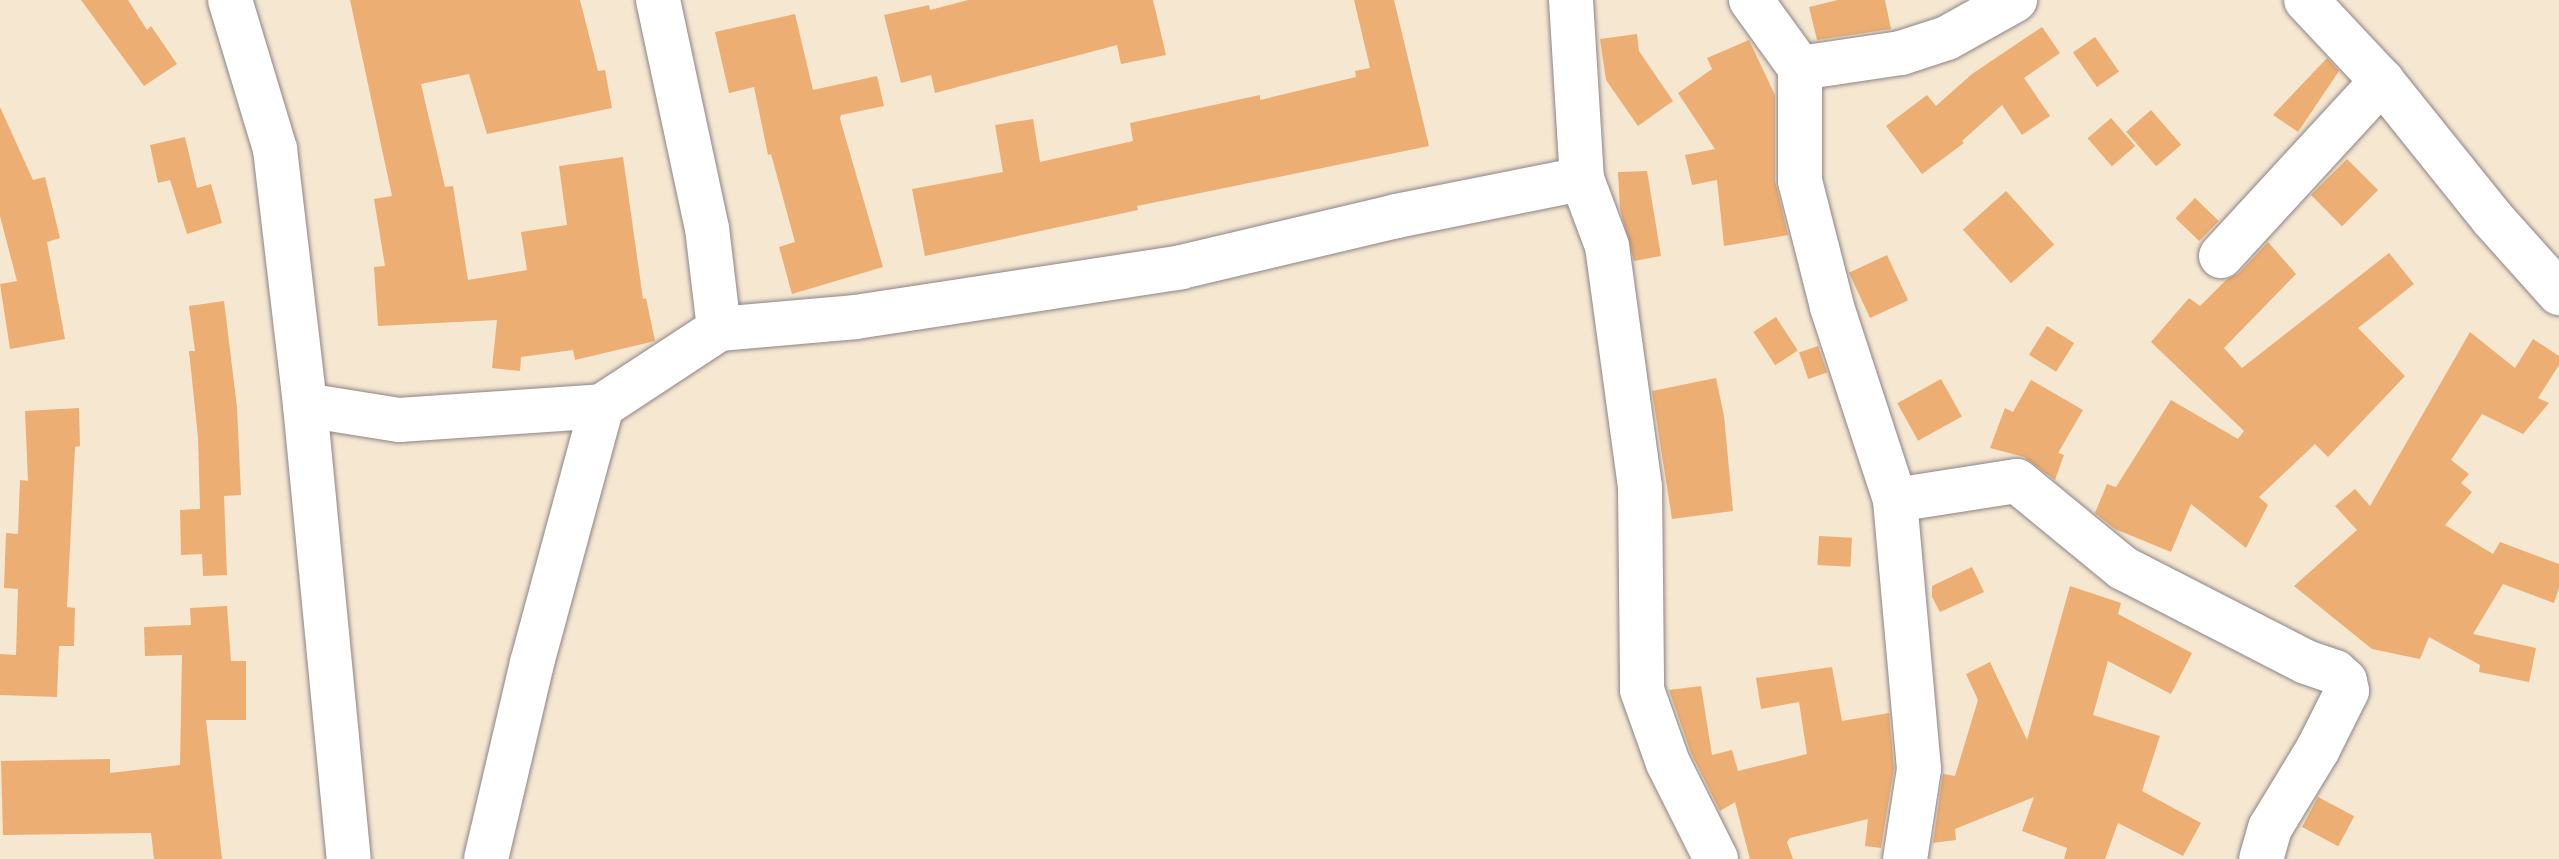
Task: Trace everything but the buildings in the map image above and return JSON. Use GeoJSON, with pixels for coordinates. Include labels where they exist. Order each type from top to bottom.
{"type":"FeatureCollection","features":[{"type":"Feature","properties":{"kind":"street"},"geometry":{"type":"LineString","coordinates":[[230,0],[275,149],[305,405],[349,859]]}},
{"type":"Feature","properties":{"kind":"street"},"geometry":{"type":"LineString","coordinates":[[658,0],[707,228],[719,329]]}},
{"type":"Feature","properties":{"kind":"street"},"geometry":{"type":"LineString","coordinates":[[1571,0],[1582,179],[1607,246],[1640,487],[1642,690],[1668,763],[1716,859]]}},
{"type":"Feature","properties":{"kind":"street"},"geometry":{"type":"LineString","coordinates":[[1751,0],[1800,68],[1800,181],[1832,307],[1895,500],[1919,769],[1905,859]]}},
{"type":"Feature","properties":{"kind":"street"},"geometry":{"type":"LineString","coordinates":[[1800,68],[1901,53],[1932,43],[2015,0]]}},
{"type":"Feature","properties":{"kind":"street"},"geometry":{"type":"LineString","coordinates":[[2306,0],[2382,81],[2492,218],[2559,293]]}},
{"type":"Feature","properties":{"kind":"street"},"geometry":{"type":"LineString","coordinates":[[2221,256],[2382,81]]}},
{"type":"Feature","properties":{"kind":"street"},"geometry":{"type":"LineString","coordinates":[[305,405],[399,420],[602,406],[719,329],[856,317],[1181,267],[1396,216],[1582,179]]}},
{"type":"Feature","properties":{"kind":"street"},"geometry":{"type":"LineString","coordinates":[[486,859],[532,663],[602,406]]}},
{"type":"Feature","properties":{"kind":"street"},"geometry":{"type":"LineString","coordinates":[[1895,500],[2017,481],[2123,568],[2306,662],[2335,672],[2345,681],[2347,691],[2318,749],[2270,828],[2261,859]]}}]}
